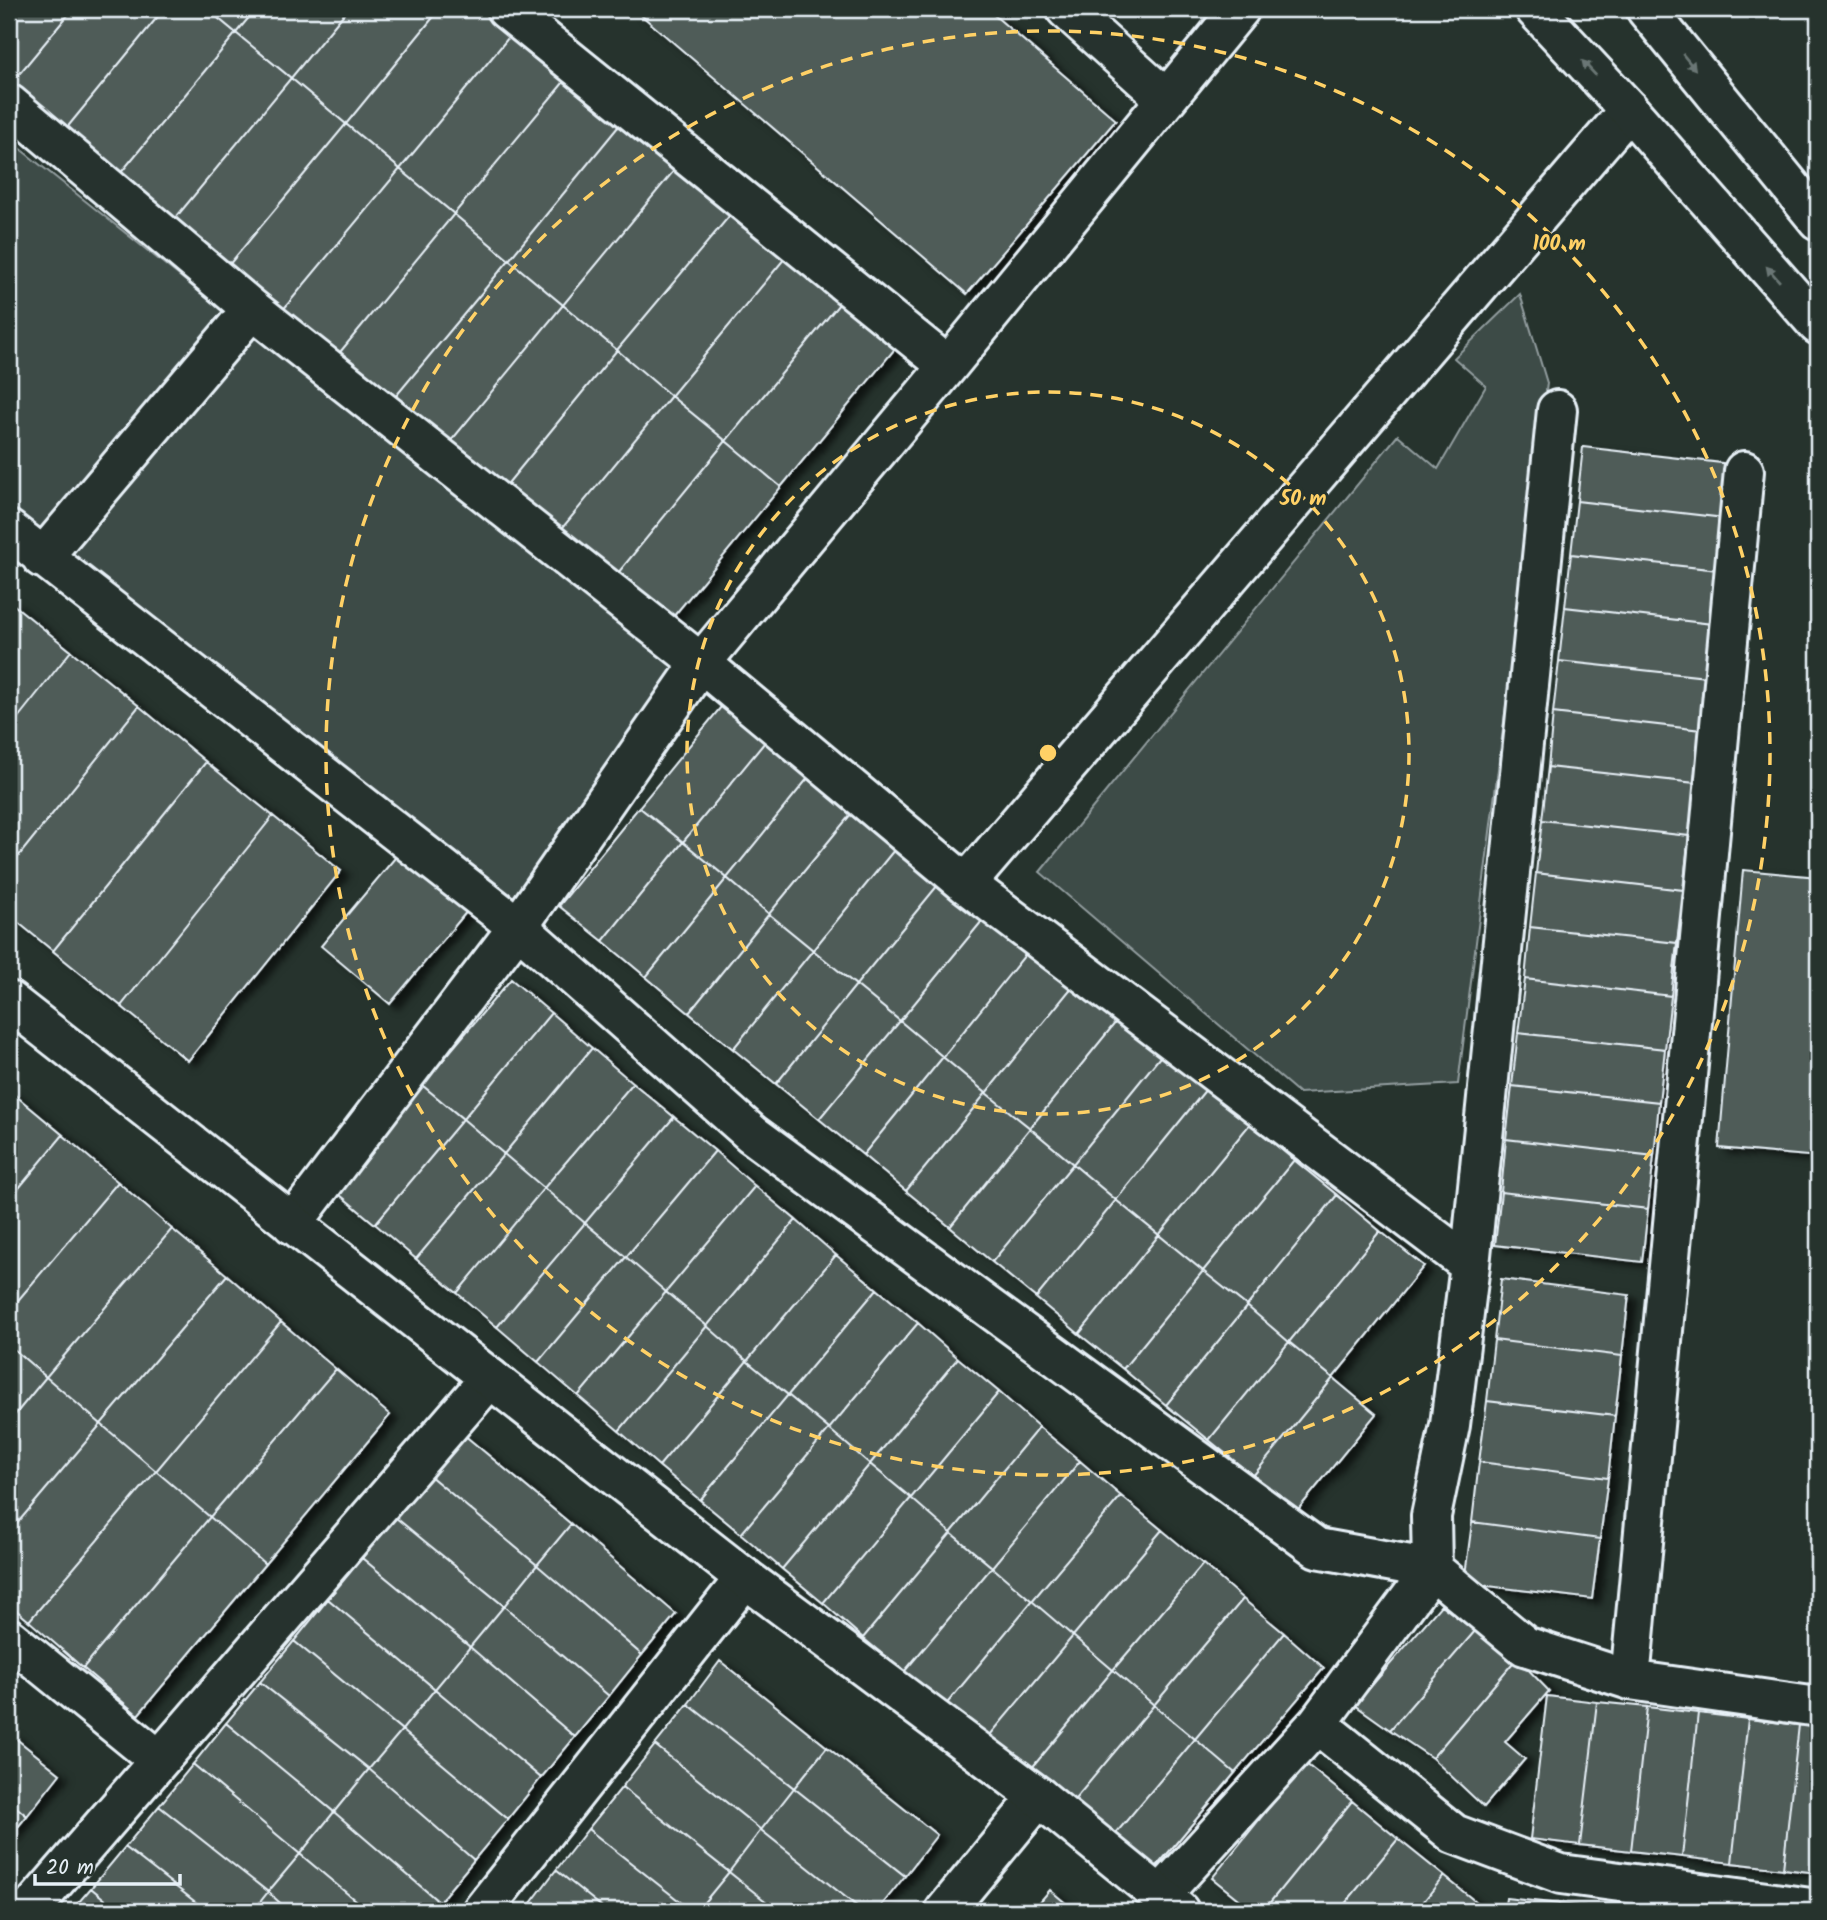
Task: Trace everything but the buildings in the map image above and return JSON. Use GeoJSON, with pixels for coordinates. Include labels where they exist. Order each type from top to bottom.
{"type":"FeatureCollection","features":[{"type":"Feature","properties":{"kind":"street"},"geometry":{"type":"LineString","coordinates":[[506,9],[948,366]]}},
{"type":"Feature","properties":{"kind":"street"},"geometry":{"type":"LineString","coordinates":[[1066,9],[1165,98]]}},
{"type":"Feature","properties":{"kind":"street"},"geometry":{"type":"LineString","coordinates":[[292,1224],[518,927],[701,663],[1240,9]]}},
{"type":"Feature","properties":{"kind":"street"},"geometry":{"type":"LineString","coordinates":[[1535,9],[1629,110],[1818,325]]}},
{"type":"Feature","properties":{"kind":"street"},"geometry":{"type":"LineString","coordinates":[[1646,9],[1818,220]]}},
{"type":"Feature","properties":{"kind":"street"},"geometry":{"type":"LineString","coordinates":[[9,104],[252,309],[701,663],[967,884],[1470,1265]]}},
{"type":"Feature","properties":{"kind":"street"},"geometry":{"type":"LineString","coordinates":[[967,884],[1629,110]]}},
{"type":"Feature","properties":{"kind":"street"},"geometry":{"type":"LineString","coordinates":[[42,558],[252,309]]}},
{"type":"Feature","properties":{"kind":"street"},"geometry":{"type":"LineString","coordinates":[[9,1001],[745,1578],[1039,1797],[1170,1903],[1317,1724],[1432,1569],[1431,1516],[1450,1425],[1470,1265],[1557,410]]}},
{"type":"Feature","properties":{"kind":"street"},"geometry":{"type":"LineString","coordinates":[[1630,1680],[1744,471]]}},
{"type":"Feature","properties":{"kind":"street"},"geometry":{"type":"LineString","coordinates":[[9,530],[518,927],[752,1134],[1318,1548],[1432,1569],[1525,1646],[1630,1680],[1818,1707]]}},
{"type":"Feature","properties":{"kind":"street"},"geometry":{"type":"LineString","coordinates":[[29,1911],[489,1378]]}},
{"type":"Feature","properties":{"kind":"street"},"geometry":{"type":"LineString","coordinates":[[482,1911],[745,1578]]}},
{"type":"Feature","properties":{"kind":"street"},"geometry":{"type":"LineString","coordinates":[[9,1638],[159,1760]]}},
{"type":"Feature","properties":{"kind":"street"},"geometry":{"type":"LineString","coordinates":[[1317,1724],[1454,1834],[1537,1866],[1561,1874],[1818,1909]]}},
{"type":"Feature","properties":{"kind":"street"},"geometry":{"type":"LineString","coordinates":[[945,1911],[1039,1797]]}},
{"type":"Feature","properties":{"kind":"shaded area"},"geometry":{"type":"Polygon","coordinates":[[[9,140],[227,314],[38,531],[9,507],[9,140]]]}},
{"type":"Feature","properties":{"kind":"shaded area"},"geometry":{"type":"Polygon","coordinates":[[[1520,294],[1547,383],[1458,1084],[1299,1093],[1040,872],[1398,435],[1438,469],[1486,386],[1454,358],[1520,294]]]}},
{"type":"Feature","properties":{"kind":"shaded area"},"geometry":{"type":"Polygon","coordinates":[[[252,327],[689,664],[516,912],[65,555],[252,327]]]}}]}
